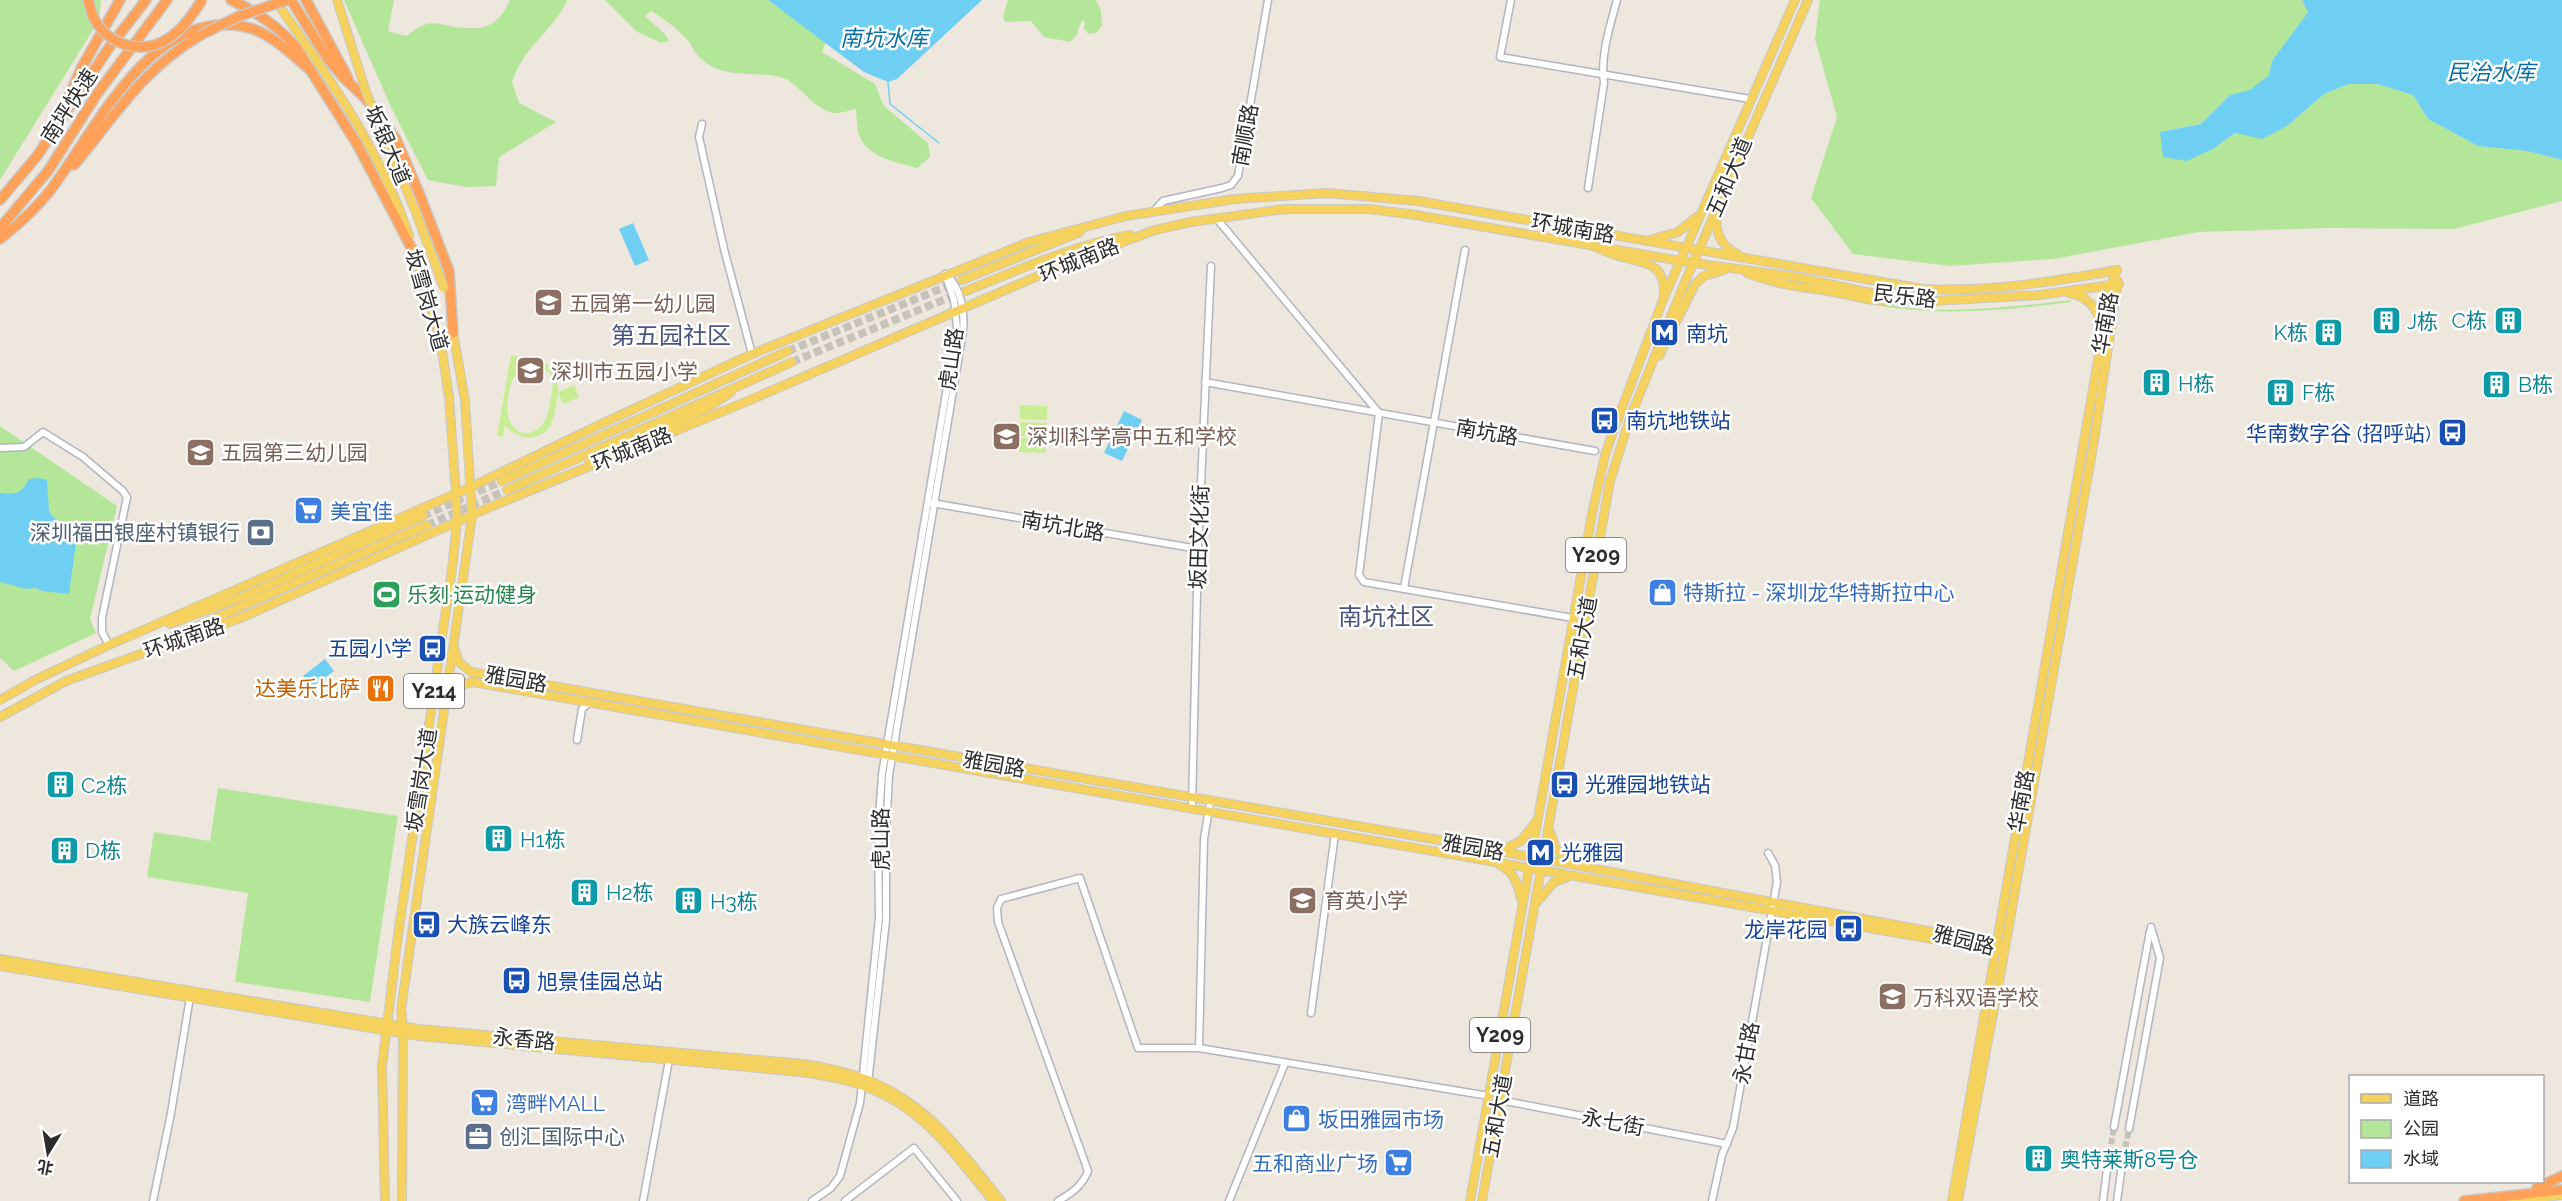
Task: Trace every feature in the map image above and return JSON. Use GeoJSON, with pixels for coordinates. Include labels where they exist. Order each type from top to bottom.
{"type":"FeatureCollection","features":[{"type":"Feature","properties":{"kind":"highway"},"geometry":{"type":"LineString","coordinates":[[88,0],[99,27],[116,41],[130,46],[145,47],[162,42],[175,33],[202,0]]}},
{"type":"Feature","properties":{"kind":"highway"},"geometry":{"type":"LineString","coordinates":[[109,19],[115,0]]}},
{"type":"Feature","properties":{"kind":"highway"},"geometry":{"type":"LineString","coordinates":[[55,128],[70,92],[120,0]]}},
{"type":"Feature","properties":{"kind":"highway","name":"南坪快速"},"geometry":{"type":"LineString","coordinates":[[0,200],[25,173],[108,50],[146,0]]}},
{"type":"Feature","properties":{"kind":"highway"},"geometry":{"type":"LineString","coordinates":[[231,0],[258,15],[286,36],[357,144],[413,251]]}},
{"type":"Feature","properties":{"kind":"highway"},"geometry":{"type":"LineString","coordinates":[[0,239],[25,219],[74,165],[151,71],[199,36],[237,17],[289,0],[328,59],[386,123],[396,139],[420,193],[449,272],[453,333]]}},
{"type":"Feature","properties":{"kind":"highway"},"geometry":{"type":"LineString","coordinates":[[306,0],[352,86]]}},
{"type":"Feature","properties":{"kind":"highway","name":"南坪快速"},"geometry":{"type":"LineString","coordinates":[[0,228],[48,171],[98,94],[166,1]]}},
{"type":"Feature","properties":{"kind":"highway"},"geometry":{"type":"LineString","coordinates":[[53,186],[130,73],[154,50],[188,29],[215,23],[230,23],[251,28],[273,39],[309,69]]}},
{"type":"Feature","properties":{"kind":"highway"},"geometry":{"type":"LineString","coordinates":[[2509,1198],[2562,1176]]}},
{"type":"Feature","properties":{"kind":"highway"},"geometry":{"type":"LineString","coordinates":[[2464,1201],[2509,1198],[2562,1190]]}},
{"type":"Feature","properties":{"kind":"main road","name":"坂银大道"},"geometry":{"type":"LineString","coordinates":[[275,0],[340,97],[390,189]]}},
{"type":"Feature","properties":{"kind":"main road","name":"坂银大道"},"geometry":{"type":"LineString","coordinates":[[337,0],[366,92],[415,210],[444,288]]}},
{"type":"Feature","properties":{"kind":"main road","name":"五和大道"},"geometry":{"type":"LineString","coordinates":[[1482,1201],[1610,481],[1630,418],[1698,250],[1808,0]]}},
{"type":"Feature","properties":{"kind":"main road","name":"五和大道"},"geometry":{"type":"LineString","coordinates":[[1470,1201],[1573,618],[1605,455],[1663,300],[1792,1]]}},
{"type":"Feature","properties":{"kind":"main road","name":"坂雪岗大道"},"geometry":{"type":"LineString","coordinates":[[385,1201],[382,1066],[386,1027],[451,580],[457,522],[453,431],[440,338],[413,251],[390,189]]}},
{"type":"Feature","properties":{"kind":"main road","name":"环城南路"},"geometry":{"type":"LineString","coordinates":[[0,700],[109,645],[471,488],[752,354],[945,274],[1029,242],[1126,216],[1235,199],[1284,195],[1370,195],[1418,201],[1698,250]]}},
{"type":"Feature","properties":{"kind":"main road"},"geometry":{"type":"LineString","coordinates":[[1719,201],[1716,227],[1720,240],[1729,250],[1746,258]]}},
{"type":"Feature","properties":{"kind":"main road","name":"环城南路"},"geometry":{"type":"LineString","coordinates":[[966,291],[1076,248],[1155,230],[1285,209],[1368,209],[1693,263]]}},
{"type":"Feature","properties":{"kind":"main road"},"geometry":{"type":"LineString","coordinates":[[1641,240],[1661,238],[1678,232],[1694,221],[1701,211]]}},
{"type":"Feature","properties":{"kind":"main road","name":"环城南路"},"geometry":{"type":"LineString","coordinates":[[962,280],[1078,232],[1126,216]]}},
{"type":"Feature","properties":{"kind":"main road","name":"环城南路"},"geometry":{"type":"LineString","coordinates":[[107,664],[243,617],[457,522],[743,404],[1075,260],[1155,230]]}},
{"type":"Feature","properties":{"kind":"main road"},"geometry":{"type":"LineString","coordinates":[[1594,232],[1591,245],[1651,265],[1662,279],[1663,300]]}},
{"type":"Feature","properties":{"kind":"main road","name":"民乐路"},"geometry":{"type":"LineString","coordinates":[[1698,250],[1896,285],[1951,290],[2037,283],[2117,270]]}},
{"type":"Feature","properties":{"kind":"main road","name":"民乐路"},"geometry":{"type":"LineString","coordinates":[[1693,263],[1910,299],[1961,301],[2115,285]]}},
{"type":"Feature","properties":{"kind":"main road"},"geometry":{"type":"LineString","coordinates":[[1646,381],[1676,326],[1695,284],[1710,273],[1737,269]]}},
{"type":"Feature","properties":{"kind":"main road","name":"华南路"},"geometry":{"type":"LineString","coordinates":[[1958,1201],[2005,949],[2090,462],[2117,270]]}},
{"type":"Feature","properties":{"kind":"main road","name":"华南路"},"geometry":{"type":"LineString","coordinates":[[1952,1201],[2103,331],[2115,285]]}},
{"type":"Feature","properties":{"kind":"main road","name":"坂雪岗大道"},"geometry":{"type":"LineString","coordinates":[[402,1201],[403,1030],[401,1010],[472,516],[465,400],[444,288]]}},
{"type":"Feature","properties":{"kind":"main road"},"geometry":{"type":"LineString","coordinates":[[2061,292],[2078,295],[2091,303],[2099,314],[2103,331]]}},
{"type":"Feature","properties":{"kind":"main road","name":"环城南路"},"geometry":{"type":"LineString","coordinates":[[502,481],[788,351]]}},
{"type":"Feature","properties":{"kind":"main road","name":"环城南路"},"geometry":{"type":"LineString","coordinates":[[507,490],[792,362]]}},
{"type":"Feature","properties":{"kind":"main road"},"geometry":{"type":"LineString","coordinates":[[561,478],[605,453],[709,407],[750,380]]}},
{"type":"Feature","properties":{"kind":"main road"},"geometry":{"type":"LineString","coordinates":[[597,426],[718,383]]}},
{"type":"Feature","properties":{"kind":"main road","name":"环城南路"},"geometry":{"type":"LineString","coordinates":[[109,645],[247,595],[423,516]]}},
{"type":"Feature","properties":{"kind":"main road","name":"环城南路"},"geometry":{"type":"LineString","coordinates":[[0,717],[66,681],[207,623],[427,525]]}},
{"type":"Feature","properties":{"kind":"main road","name":"雅园路"},"geometry":{"type":"LineString","coordinates":[[454,647],[459,662],[471,672],[1192,799],[1456,843],[1772,907]]}},
{"type":"Feature","properties":{"kind":"main road","name":"雅园路"},"geometry":{"type":"LineString","coordinates":[[447,696],[454,686],[473,682],[1576,877],[1772,907],[2005,949]]}},
{"type":"Feature","properties":{"kind":"main road"},"geometry":{"type":"LineString","coordinates":[[1497,851],[1513,847],[1521,842],[1538,816]]}},
{"type":"Feature","properties":{"kind":"main road"},"geometry":{"type":"LineString","coordinates":[[1550,822],[1551,837],[1556,849],[1569,862],[1581,867]]}},
{"type":"Feature","properties":{"kind":"main road"},"geometry":{"type":"LineString","coordinates":[[1454,855],[1456,843]]}},
{"type":"Feature","properties":{"kind":"main road"},"geometry":{"type":"LineString","coordinates":[[1490,861],[1505,867],[1516,881],[1521,911]]}},
{"type":"Feature","properties":{"kind":"main road"},"geometry":{"type":"LineString","coordinates":[[1533,912],[1539,898],[1554,882],[1563,878],[1576,877]]}},
{"type":"Feature","properties":{"kind":"main road","name":"永香路"},"geometry":{"type":"LineString","coordinates":[[0,959],[403,1030],[816,1074],[865,1082],[904,1106],[928,1125],[953,1151],[993,1201]]}},
{"type":"Feature","properties":{"kind":"main road","name":"永香路"},"geometry":{"type":"LineString","coordinates":[[0,966],[190,998],[386,1027]]}},
{"type":"Feature","properties":{"kind":"main road","name":"永香路"},"geometry":{"type":"LineString","coordinates":[[403,1030],[802,1064],[865,1082],[896,1093],[929,1116],[953,1140],[1001,1201]]}},
{"type":"Feature","properties":{"kind":"main road"},"geometry":{"type":"LineString","coordinates":[[2509,1198],[2562,1195]]}},
{"type":"Feature","properties":{"kind":"street","name":"南顺路"},"geometry":{"type":"LineString","coordinates":[[1154,212],[1163,201],[1231,185],[1238,176],[1268,0]]}},
{"type":"Feature","properties":{"kind":"street"},"geometry":{"type":"LineString","coordinates":[[1511,0],[1500,57],[1750,99]]}},
{"type":"Feature","properties":{"kind":"street"},"geometry":{"type":"LineString","coordinates":[[1588,188],[1604,83],[1608,33],[1617,0]]}},
{"type":"Feature","properties":{"kind":"street"},"geometry":{"type":"LineString","coordinates":[[702,124],[699,137],[724,249],[752,354]]}},
{"type":"Feature","properties":{"kind":"street"},"geometry":{"type":"LineString","coordinates":[[1217,219],[1379,413],[1359,575],[1364,582],[1573,618]]}},
{"type":"Feature","properties":{"kind":"street"},"geometry":{"type":"LineString","coordinates":[[1404,588],[1465,250]]}},
{"type":"Feature","properties":{"kind":"street","name":"坂田文化街"},"geometry":{"type":"LineString","coordinates":[[1192,809],[1198,549],[1210,266]]}},
{"type":"Feature","properties":{"kind":"street","name":"虎山路"},"geometry":{"type":"LineString","coordinates":[[812,1201],[831,1188],[840,1176],[865,1082],[879,918],[879,821],[931,503],[959,309],[945,274]]}},
{"type":"Feature","properties":{"kind":"street","name":"南坑路"},"geometry":{"type":"LineString","coordinates":[[1205,382],[1595,451]]}},
{"type":"Feature","properties":{"kind":"street"},"geometry":{"type":"LineString","coordinates":[[0,448],[24,447],[43,432],[83,457],[123,490],[128,497],[102,618],[102,632],[109,645]]}},
{"type":"Feature","properties":{"kind":"street","name":"南坑北路"},"geometry":{"type":"LineString","coordinates":[[931,503],[1198,549]]}},
{"type":"Feature","properties":{"kind":"street"},"geometry":{"type":"LineString","coordinates":[[575,700],[582,709]]}},
{"type":"Feature","properties":{"kind":"street"},"geometry":{"type":"LineString","coordinates":[[577,740],[582,709],[590,702]]}},
{"type":"Feature","properties":{"kind":"street"},"geometry":{"type":"LineString","coordinates":[[1198,1048],[1204,839],[1210,802]]}},
{"type":"Feature","properties":{"kind":"street"},"geometry":{"type":"LineString","coordinates":[[1311,1013],[1335,834]]}},
{"type":"Feature","properties":{"kind":"street","name":"永甘路"},"geometry":{"type":"LineString","coordinates":[[1712,1201],[1722,1155],[1733,1128],[1778,873],[1768,853]]}},
{"type":"Feature","properties":{"kind":"street"},"geometry":{"type":"LineString","coordinates":[[1058,1201],[1075,1191],[1084,1181],[1088,1171],[998,922],[997,908],[1001,899],[1080,878],[1138,1048],[1198,1048],[1489,1096]]}},
{"type":"Feature","properties":{"kind":"street"},"geometry":{"type":"LineString","coordinates":[[2115,1127],[2151,927],[2160,958],[2128,1130]]}},
{"type":"Feature","properties":{"kind":"street"},"geometry":{"type":"LineString","coordinates":[[153,1201],[190,998]]}},
{"type":"Feature","properties":{"kind":"street"},"geometry":{"type":"LineString","coordinates":[[643,1201],[669,1060]]}},
{"type":"Feature","properties":{"kind":"street"},"geometry":{"type":"LineString","coordinates":[[1229,1201],[1285,1063]]}},
{"type":"Feature","properties":{"kind":"street","name":"永七街"},"geometry":{"type":"LineString","coordinates":[[1500,1100],[1727,1144]]}},
{"type":"Feature","properties":{"kind":"street"},"geometry":{"type":"LineString","coordinates":[[845,1201],[914,1148],[957,1201]]}},
{"type":"Feature","properties":{"kind":"street"},"geometry":{"type":"LineString","coordinates":[[2103,1201],[2108,1162]]}},
{"type":"Feature","properties":{"kind":"street"},"geometry":{"type":"LineString","coordinates":[[2117,1201],[2122,1165]]}},
{"type":"Feature","properties":{"kind":"green space"},"geometry":{"type":"Polygon","coordinates":[[[0,0],[101,0],[99,20],[0,180],[0,0]]]}},
{"type":"Feature","properties":{"kind":"green space"},"geometry":{"type":"Polygon","coordinates":[[[344,0],[394,0],[388,31],[406,36],[429,23],[470,28],[486,26],[499,17],[510,0],[567,0],[555,21],[524,58],[512,82],[519,103],[556,122],[499,157],[496,186],[465,187],[428,180],[390,105],[344,0]]]}},
{"type":"Feature","properties":{"kind":"green space"},"geometry":{"type":"Polygon","coordinates":[[[605,0],[768,0],[826,42],[822,52],[875,84],[884,106],[928,143],[930,157],[917,168],[877,155],[864,144],[860,137],[856,109],[833,113],[821,108],[789,81],[780,77],[722,71],[711,66],[699,56],[681,33],[656,14],[651,11],[645,16],[662,31],[669,41],[661,43],[636,31],[605,0]]]}},
{"type":"Feature","properties":{"kind":"green space"},"geometry":{"type":"Polygon","coordinates":[[[1008,0],[1096,0],[1101,11],[1102,26],[1096,33],[1089,34],[1084,29],[1085,22],[1082,20],[1076,36],[1070,42],[1044,37],[1031,21],[1005,22],[1003,17],[1008,0]]]}},
{"type":"Feature","properties":{"kind":"green space"},"geometry":{"type":"Polygon","coordinates":[[[1820,0],[2302,0],[2308,12],[2272,61],[2269,75],[2250,91],[2230,95],[2201,124],[2160,132],[2213,149],[2235,133],[2287,126],[2324,94],[2349,84],[2377,84],[2413,95],[2428,119],[2478,146],[2527,151],[2562,160],[2562,201],[2454,229],[2324,228],[2199,232],[2053,259],[1950,266],[1853,254],[1811,198],[1837,117],[1815,39],[1820,0]]]}},
{"type":"Feature","properties":{"kind":"green space"},"geometry":{"type":"Polygon","coordinates":[[[2071,300],[2071,302],[2046,305],[1970,311],[1920,310],[1870,304],[1871,302],[1945,310],[2021,306],[2071,300]]]}},
{"type":"Feature","properties":{"kind":"green space"},"geometry":{"type":"Polygon","coordinates":[[[511,355],[517,356],[516,365],[532,360],[546,364],[555,375],[558,392],[574,385],[579,397],[563,404],[558,393],[553,419],[543,434],[523,437],[505,425],[503,437],[497,436],[511,355]],[[531,365],[521,369],[514,376],[508,396],[507,411],[515,429],[527,433],[533,432],[543,423],[552,395],[553,386],[549,372],[531,365]]]}},
{"type":"Feature","properties":{"kind":"green space"},"geometry":{"type":"Polygon","coordinates":[[[1020,405],[1047,406],[1047,420],[1020,419],[1020,405]]]}},
{"type":"Feature","properties":{"kind":"green space"},"geometry":{"type":"Polygon","coordinates":[[[1020,422],[1047,423],[1047,436],[1020,436],[1020,422]]]}},
{"type":"Feature","properties":{"kind":"green space"},"geometry":{"type":"Polygon","coordinates":[[[0,426],[117,506],[90,619],[96,633],[14,671],[0,658],[0,426]]]}},
{"type":"Feature","properties":{"kind":"green space"},"geometry":{"type":"Polygon","coordinates":[[[1019,438],[1046,439],[1046,453],[1019,452],[1019,438]]]}},
{"type":"Feature","properties":{"kind":"green space"},"geometry":{"type":"Polygon","coordinates":[[[218,788],[398,816],[370,1002],[235,982],[248,893],[147,877],[154,832],[210,841],[218,788]]]}},
{"type":"Feature","properties":{"kind":"water","name":"南坑水库"},"geometry":{"type":"Polygon","coordinates":[[[768,0],[982,0],[897,79],[888,82],[864,72],[768,0]]]}},
{"type":"Feature","properties":{"kind":"water","name":"民治水库"},"geometry":{"type":"Polygon","coordinates":[[[2302,0],[2562,0],[2562,160],[2527,151],[2478,146],[2428,119],[2413,95],[2377,84],[2349,84],[2324,94],[2287,126],[2262,139],[2235,133],[2213,149],[2187,161],[2163,157],[2160,132],[2201,124],[2230,95],[2250,90],[2269,75],[2272,61],[2308,12],[2302,0]]]}},
{"type":"Feature","properties":{"kind":"water"},"geometry":{"type":"Polygon","coordinates":[[[633,223],[649,260],[635,266],[619,229],[633,223]]]}},
{"type":"Feature","properties":{"kind":"water"},"geometry":{"type":"Polygon","coordinates":[[[1124,411],[1142,420],[1122,461],[1104,453],[1124,411]]]}},
{"type":"Feature","properties":{"kind":"water"},"geometry":{"type":"Polygon","coordinates":[[[29,479],[47,480],[49,512],[76,543],[69,594],[42,591],[36,588],[26,589],[0,582],[0,493],[18,492],[29,479]]]}},
{"type":"Feature","properties":{"kind":"water"},"geometry":{"type":"Polygon","coordinates":[[[325,659],[334,671],[312,687],[303,676],[325,659]]]}},
{"type":"Feature","properties":{"kind":"waterway"},"geometry":{"type":"LineString","coordinates":[[888,82],[890,104],[939,143]]}},
{"type":"Feature","properties":{"kind":"tunnel"},"geometry":{"type":"LineString","coordinates":[[788,351],[955,283]]}},
{"type":"Feature","properties":{"kind":"tunnel"},"geometry":{"type":"LineString","coordinates":[[792,362],[965,291]]}},
{"type":"Feature","properties":{"kind":"tunnel"},"geometry":{"type":"LineString","coordinates":[[423,516],[502,481]]}},
{"type":"Feature","properties":{"kind":"tunnel"},"geometry":{"type":"LineString","coordinates":[[427,525],[507,490]]}},
{"type":"Feature","properties":{"kind":"tunnel"},"geometry":{"type":"LineString","coordinates":[[2108,1162],[2114,1127]]}},
{"type":"Feature","properties":{"kind":"tunnel"},"geometry":{"type":"LineString","coordinates":[[2122,1165],[2129,1129]]}},
{"type":"Feature","properties":{"kind":"place","name":"五园第一幼儿园"},"geometry":{"type":"Point","coordinates":[548,303]}},
{"type":"Feature","properties":{"kind":"place","name":"C栋"},"geometry":{"type":"Point","coordinates":[2508,320]}},
{"type":"Feature","properties":{"kind":"place","name":"J栋"},"geometry":{"type":"Point","coordinates":[2386,321]}},
{"type":"Feature","properties":{"kind":"place","name":"K栋"},"geometry":{"type":"Point","coordinates":[2329,332]}},
{"type":"Feature","properties":{"kind":"place","name":"南坑"},"geometry":{"type":"Point","coordinates":[1665,333]}},
{"type":"Feature","properties":{"kind":"place","name":"深圳市五园小学"},"geometry":{"type":"Point","coordinates":[530,371]}},
{"type":"Feature","properties":{"kind":"place","name":"H栋"},"geometry":{"type":"Point","coordinates":[2157,383]}},
{"type":"Feature","properties":{"kind":"place","name":"B栋"},"geometry":{"type":"Point","coordinates":[2497,384]}},
{"type":"Feature","properties":{"kind":"place","name":"F栋"},"geometry":{"type":"Point","coordinates":[2281,392]}},
{"type":"Feature","properties":{"kind":"place","name":"南坑地铁站"},"geometry":{"type":"Point","coordinates":[1605,420]}},
{"type":"Feature","properties":{"kind":"place","name":"华南数字谷 (招呼站)"},"geometry":{"type":"Point","coordinates":[2452,433]}},
{"type":"Feature","properties":{"kind":"place","name":"深圳科学高中五和学校"},"geometry":{"type":"Point","coordinates":[1006,436]}},
{"type":"Feature","properties":{"kind":"place","name":"五园第三幼儿园"},"geometry":{"type":"Point","coordinates":[200,452]}},
{"type":"Feature","properties":{"kind":"place","name":"美宜佳"},"geometry":{"type":"Point","coordinates":[309,511]}},
{"type":"Feature","properties":{"kind":"place","name":"深圳福田银座村镇银行"},"geometry":{"type":"Point","coordinates":[261,532]}},
{"type":"Feature","properties":{"kind":"place","name":"特斯拉 - 深圳龙华特斯拉中心"},"geometry":{"type":"Point","coordinates":[1662,592]}},
{"type":"Feature","properties":{"kind":"place","name":"乐刻·运动健身"},"geometry":{"type":"Point","coordinates":[386,594]}},
{"type":"Feature","properties":{"kind":"place","name":"五园小学"},"geometry":{"type":"Point","coordinates":[433,648]}},
{"type":"Feature","properties":{"kind":"place","name":"达美乐比萨"},"geometry":{"type":"Point","coordinates":[381,688]}},
{"type":"Feature","properties":{"kind":"place","name":"光雅园地铁站"},"geometry":{"type":"Point","coordinates":[1564,784]}},
{"type":"Feature","properties":{"kind":"place","name":"C2栋"},"geometry":{"type":"Point","coordinates":[60,785]}},
{"type":"Feature","properties":{"kind":"place","name":"H1栋"},"geometry":{"type":"Point","coordinates":[499,839]}},
{"type":"Feature","properties":{"kind":"place","name":"D栋"},"geometry":{"type":"Point","coordinates":[64,850]}},
{"type":"Feature","properties":{"kind":"place","name":"光雅园"},"geometry":{"type":"Point","coordinates":[1540,852]}},
{"type":"Feature","properties":{"kind":"place","name":"H2栋"},"geometry":{"type":"Point","coordinates":[585,892]}},
{"type":"Feature","properties":{"kind":"place","name":"育英小学"},"geometry":{"type":"Point","coordinates":[1303,900]}},
{"type":"Feature","properties":{"kind":"place","name":"H3栋"},"geometry":{"type":"Point","coordinates":[689,901]}},
{"type":"Feature","properties":{"kind":"place","name":"大族云峰东"},"geometry":{"type":"Point","coordinates":[426,924]}},
{"type":"Feature","properties":{"kind":"place","name":"龙岸花园"},"geometry":{"type":"Point","coordinates":[1849,929]}},
{"type":"Feature","properties":{"kind":"place","name":"旭景佳园总站"},"geometry":{"type":"Point","coordinates":[516,981]}},
{"type":"Feature","properties":{"kind":"place","name":"万科双语学校"},"geometry":{"type":"Point","coordinates":[1892,997]}},
{"type":"Feature","properties":{"kind":"place","name":"湾畔MALL"},"geometry":{"type":"Point","coordinates":[485,1103]}},
{"type":"Feature","properties":{"kind":"place","name":"坂田雅园市场"},"geometry":{"type":"Point","coordinates":[1297,1119]}},
{"type":"Feature","properties":{"kind":"place","name":"创汇国际中心"},"geometry":{"type":"Point","coordinates":[478,1136]}},
{"type":"Feature","properties":{"kind":"place","name":"奥特莱斯8号仓"},"geometry":{"type":"Point","coordinates":[2039,1159]}},
{"type":"Feature","properties":{"kind":"place","name":"五和商业广场"},"geometry":{"type":"Point","coordinates":[1399,1163]}},
{"type":"Feature","properties":{"kind":"district","name":"第五园社区"},"geometry":{"type":"Point","coordinates":[671,335]}},
{"type":"Feature","properties":{"kind":"district","name":"南坑社区"},"geometry":{"type":"Point","coordinates":[1386,616]}}]}
